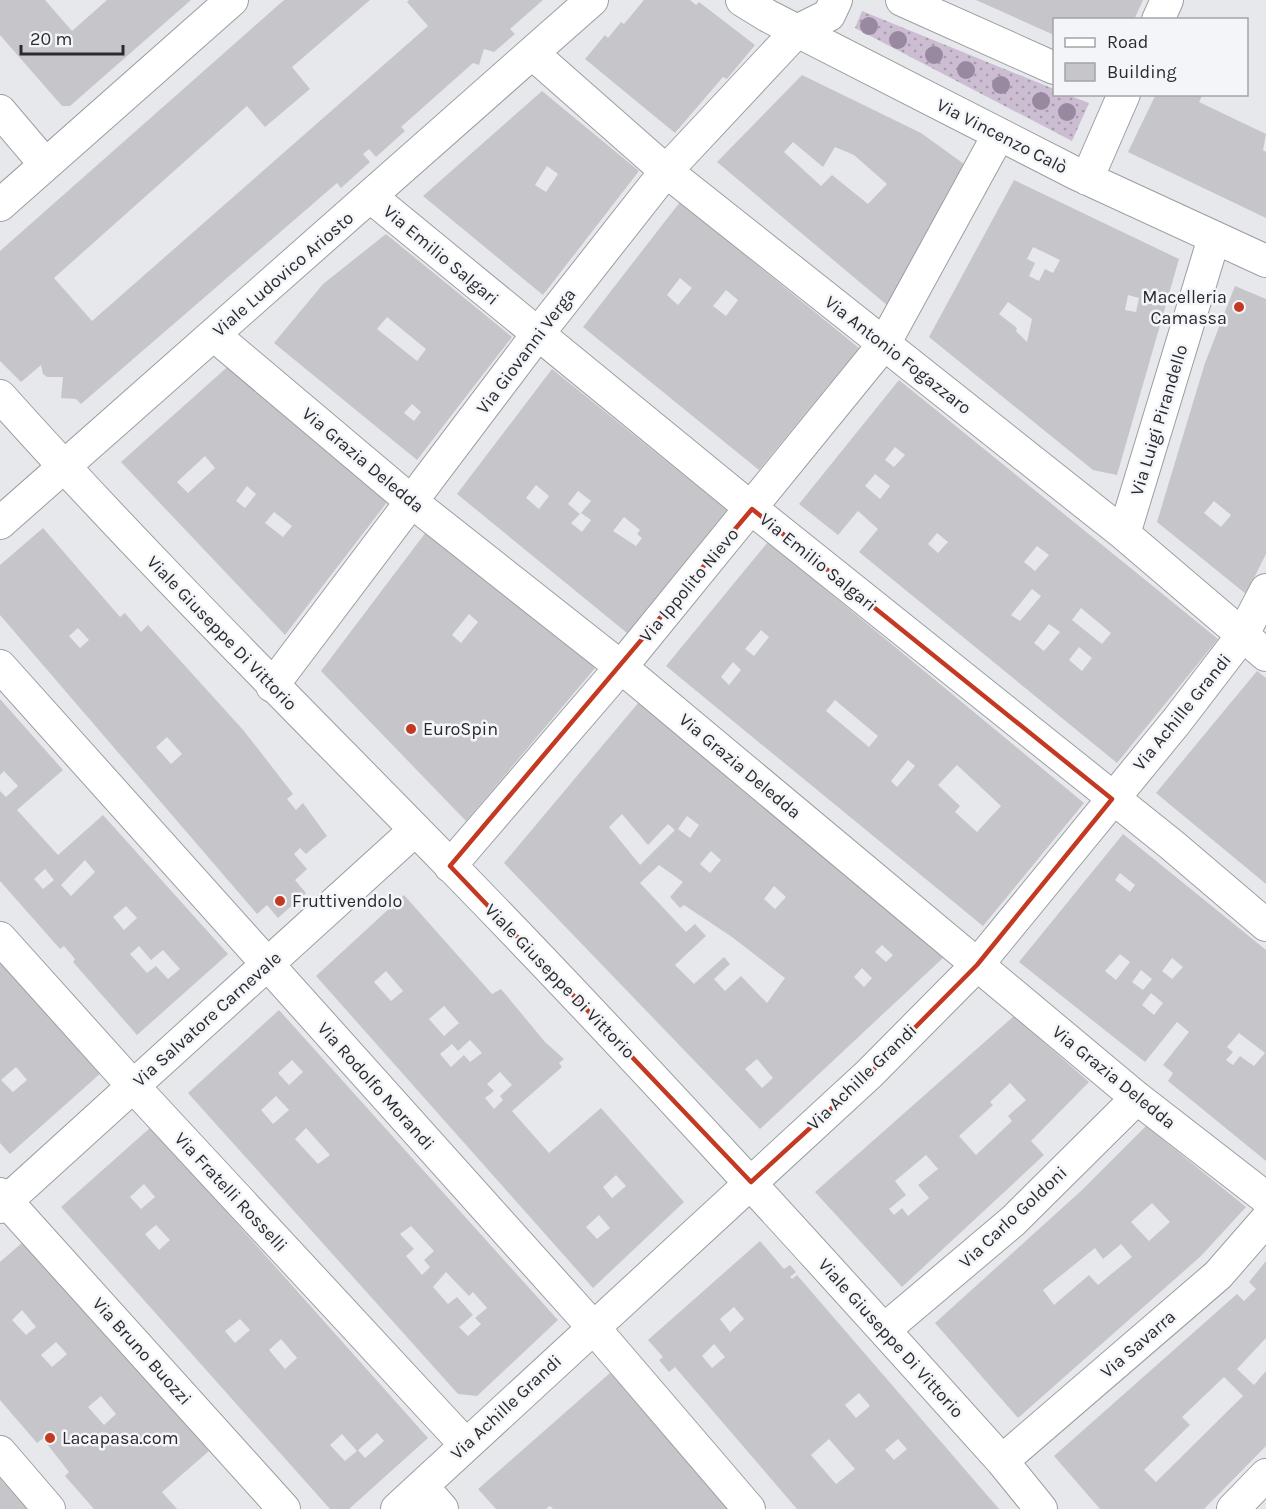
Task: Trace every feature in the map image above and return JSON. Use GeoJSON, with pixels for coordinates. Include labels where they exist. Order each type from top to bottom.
{"type":"FeatureCollection","features":[{"type":"Feature","properties":{"kind":"street"},"geometry":{"type":"LineString","coordinates":[[0,204],[232,0]]}},
{"type":"Feature","properties":{"kind":"street","name":"Viale Ludovico Ariosto"},"geometry":{"type":"LineString","coordinates":[[0,523],[592,0]]}},
{"type":"Feature","properties":{"kind":"street","name":"Via Vincenzo Calò"},"geometry":{"type":"LineString","coordinates":[[742,0],[797,31],[1087,179],[1266,261]]}},
{"type":"Feature","properties":{"kind":"street"},"geometry":{"type":"LineString","coordinates":[[797,31],[829,15],[836,0]]}},
{"type":"Feature","properties":{"kind":"street"},"geometry":{"type":"LineString","coordinates":[[902,0],[1053,68]]}},
{"type":"Feature","properties":{"kind":"street"},"geometry":{"type":"LineString","coordinates":[[1159,18],[1167,0]]}},
{"type":"Feature","properties":{"kind":"street","name":"Via Giovanni Verga"},"geometry":{"type":"LineString","coordinates":[[273,686],[537,335],[666,171],[797,31]]}},
{"type":"Feature","properties":{"kind":"street","name":"Via Antonio Fogazzaro"},"geometry":{"type":"LineString","coordinates":[[532,53],[666,171],[1124,534],[1254,646]]}},
{"type":"Feature","properties":{"kind":"street"},"geometry":{"type":"LineString","coordinates":[[1087,179],[1120,96]]}},
{"type":"Feature","properties":{"kind":"street"},"geometry":{"type":"LineString","coordinates":[[0,111],[45,164]]}},
{"type":"Feature","properties":{"kind":"street","name":"Via Ippolito Nievo"},"geometry":{"type":"LineString","coordinates":[[450,866],[621,667],[752,509],[884,344],[999,134]]}},
{"type":"Feature","properties":{"kind":"street","name":"Via Emilio Salgari"},"geometry":{"type":"LineString","coordinates":[[371,197],[537,335],[1266,925]]}},
{"type":"Feature","properties":{"kind":"street","name":"Via Luigi Pirandello"},"geometry":{"type":"LineString","coordinates":[[1124,534],[1214,238]]}},
{"type":"Feature","properties":{"kind":"street","name":"Via Grazia Deledda"},"geometry":{"type":"LineString","coordinates":[[213,335],[412,502],[621,667],[1137,1098],[1266,1198]]}},
{"type":"Feature","properties":{"kind":"street","name":"Viale Giuseppe Di Vittorio"},"geometry":{"type":"LineString","coordinates":[[0,396],[64,468],[450,866],[751,1182],[1002,1461],[1041,1509]]}},
{"type":"Feature","properties":{"kind":"street","name":"Via Achille Grandi"},"geometry":{"type":"LineString","coordinates":[[397,1509],[432,1498],[465,1444],[869,1074],[977,965],[1112,799],[1254,646],[1266,590]]}},
{"type":"Feature","properties":{"kind":"street","name":"Via Rodolfo Morandi"},"geometry":{"type":"LineString","coordinates":[[0,666],[593,1327],[749,1509]]}},
{"type":"Feature","properties":{"kind":"street","name":"Via Salvatore Carnevale"},"geometry":{"type":"LineString","coordinates":[[2,1201],[133,1086],[414,831]]}},
{"type":"Feature","properties":{"kind":"street","name":"Via Fratelli Rosselli"},"geometry":{"type":"LineString","coordinates":[[0,938],[133,1086],[465,1444]]}},
{"type":"Feature","properties":{"kind":"street","name":"Via Carlo Goldoni"},"geometry":{"type":"LineString","coordinates":[[884,1330],[1013,1221],[1137,1098]]}},
{"type":"Feature","properties":{"kind":"street","name":"Via Bruno Buozzi"},"geometry":{"type":"LineString","coordinates":[[2,1201],[284,1509]]}},
{"type":"Feature","properties":{"kind":"street","name":"Via Savarra"},"geometry":{"type":"LineString","coordinates":[[1002,1461],[1218,1275],[1266,1220]]}},
{"type":"Feature","properties":{"kind":"street"},"geometry":{"type":"LineString","coordinates":[[0,1452],[49,1509]]}},
{"type":"Feature","properties":{"kind":"street"},"geometry":{"type":"LineString","coordinates":[[1233,1509],[1266,1475]]}},
{"type":"Feature","properties":{"kind":"highlighted area"},"geometry":{"type":"Polygon","coordinates":[[[752,509],[1112,799],[977,965],[869,1074],[751,1182],[450,866],[752,509]]]}},
{"type":"Feature","properties":{"kind":"shaded area"},"geometry":{"type":"Polygon","coordinates":[[[862,11],[1053,89],[1053,96],[1071,96],[1089,103],[1072,141],[855,28],[862,11]]]}},
{"type":"Feature","properties":{"kind":"building"},"geometry":{"type":"Polygon","coordinates":[[[0,0],[45,0],[72,31],[107,0],[191,0],[70,106],[62,106],[0,35],[0,0]]]}},
{"type":"Feature","properties":{"kind":"building"},"geometry":{"type":"Polygon","coordinates":[[[284,0],[370,0],[292,67],[310,89],[265,127],[247,106],[54,278],[92,321],[428,26],[407,2],[409,0],[543,0],[510,29],[515,34],[494,52],[484,49],[479,65],[473,63],[401,127],[405,131],[376,157],[369,149],[363,154],[370,162],[341,188],[337,183],[81,404],[76,399],[61,398],[63,377],[47,377],[43,374],[41,365],[21,382],[0,361],[0,251],[284,0]]]}},
{"type":"Feature","properties":{"kind":"building"},"geometry":{"type":"Polygon","coordinates":[[[644,0],[690,0],[696,5],[699,2],[755,45],[727,79],[723,77],[675,133],[585,59],[605,35],[608,38],[621,22],[624,24],[644,0]]]}},
{"type":"Feature","properties":{"kind":"building"},"geometry":{"type":"Polygon","coordinates":[[[976,0],[1143,0],[1135,18],[1053,18],[1053,35],[976,0]]]}},
{"type":"Feature","properties":{"kind":"building"},"geometry":{"type":"Polygon","coordinates":[[[802,75],[921,133],[964,164],[888,306],[717,162],[802,75]],[[793,142],[784,152],[821,186],[832,175],[868,204],[887,184],[854,155],[835,147],[823,167],[793,142]]]}},
{"type":"Feature","properties":{"kind":"building"},"geometry":{"type":"Polygon","coordinates":[[[542,91],[639,171],[543,295],[423,196],[542,91]],[[547,166],[535,185],[546,192],[558,174],[547,166]]]}},
{"type":"Feature","properties":{"kind":"building"},"geometry":{"type":"Polygon","coordinates":[[[1155,96],[1202,96],[1199,102],[1266,134],[1263,150],[1266,152],[1266,218],[1128,152],[1155,96]]]}},
{"type":"Feature","properties":{"kind":"building"},"geometry":{"type":"Polygon","coordinates":[[[1014,180],[1179,259],[1117,475],[1093,470],[929,337],[1014,180]],[[1033,247],[1027,259],[1035,263],[1029,276],[1039,281],[1045,269],[1053,273],[1060,260],[1033,247]],[[1128,295],[1125,310],[1136,312],[1139,298],[1128,295]],[[1008,302],[999,314],[1017,328],[1016,331],[1027,342],[1032,319],[1008,302]]]}},
{"type":"Feature","properties":{"kind":"building"},"geometry":{"type":"Polygon","coordinates":[[[680,202],[859,348],[759,470],[583,327],[680,202]],[[680,278],[667,295],[678,305],[692,288],[680,278]],[[726,290],[713,306],[726,316],[738,300],[726,290]]]}},
{"type":"Feature","properties":{"kind":"building"},"geometry":{"type":"Polygon","coordinates":[[[386,234],[512,337],[417,460],[274,343],[323,284],[386,234]],[[387,317],[377,329],[417,361],[426,349],[387,317]],[[412,404],[404,413],[414,421],[421,412],[412,404]]]}},
{"type":"Feature","properties":{"kind":"building"},"geometry":{"type":"Polygon","coordinates":[[[1235,286],[1266,299],[1266,554],[1246,594],[1157,522],[1205,363],[1235,286]],[[1214,501],[1204,513],[1221,527],[1231,515],[1214,501]]]}},
{"type":"Feature","properties":{"kind":"building"},"geometry":{"type":"Polygon","coordinates":[[[234,361],[391,497],[285,635],[121,462],[234,361]],[[205,456],[177,482],[188,493],[215,468],[205,456]],[[247,486],[236,501],[245,508],[256,494],[247,486]],[[274,512],[265,523],[283,537],[292,526],[274,512]]]}},
{"type":"Feature","properties":{"kind":"building"},"geometry":{"type":"Polygon","coordinates":[[[552,369],[727,510],[627,633],[457,494],[552,369]],[[536,485],[526,498],[539,509],[549,496],[536,485]],[[578,491],[568,504],[580,514],[571,523],[582,532],[591,520],[581,513],[591,501],[578,491]],[[624,517],[613,531],[636,546],[642,538],[637,534],[640,530],[624,517]]]}},
{"type":"Feature","properties":{"kind":"building"},"geometry":{"type":"Polygon","coordinates":[[[899,380],[1218,639],[1117,763],[859,552],[878,529],[858,511],[838,535],[799,504],[899,380]],[[895,447],[885,460],[894,467],[905,455],[895,447]],[[875,474],[865,486],[880,499],[890,486],[875,474]],[[937,533],[928,544],[938,553],[948,542],[937,533]],[[1037,546],[1024,562],[1035,571],[1049,555],[1037,546]],[[1032,589],[1011,615],[1020,621],[1041,596],[1032,589]],[[1081,608],[1072,620],[1102,644],[1111,633],[1081,608]],[[1049,624],[1034,643],[1044,651],[1060,632],[1049,624]],[[1079,647],[1069,660],[1082,671],[1092,658],[1079,647]]]}},
{"type":"Feature","properties":{"kind":"building"},"geometry":{"type":"Polygon","coordinates":[[[43,528],[120,617],[125,613],[141,632],[148,625],[244,731],[293,794],[287,799],[296,810],[303,803],[327,836],[306,854],[300,848],[294,854],[307,869],[295,880],[306,893],[278,918],[267,905],[257,914],[0,615],[0,565],[43,528]],[[78,628],[69,636],[80,648],[89,640],[78,628]],[[167,737],[156,747],[171,764],[182,754],[167,737]]]}},
{"type":"Feature","properties":{"kind":"building"},"geometry":{"type":"Polygon","coordinates":[[[429,528],[596,667],[466,821],[321,671],[429,528]],[[469,614],[452,635],[461,643],[478,622],[469,614]]]}},
{"type":"Feature","properties":{"kind":"building"},"geometry":{"type":"Polygon","coordinates":[[[768,542],[1084,803],[983,926],[666,666],[768,542]],[[761,630],[745,649],[754,656],[769,637],[761,630]],[[733,662],[721,677],[729,685],[741,670],[733,662]],[[835,700],[826,711],[869,747],[878,736],[835,700]],[[908,760],[891,781],[897,787],[915,766],[908,760]],[[957,765],[938,785],[960,806],[955,812],[977,832],[1001,806],[957,765]]]}},
{"type":"Feature","properties":{"kind":"building"},"geometry":{"type":"Polygon","coordinates":[[[1257,671],[1266,678],[1266,884],[1156,793],[1257,671]]]}},
{"type":"Feature","properties":{"kind":"building"},"geometry":{"type":"Polygon","coordinates":[[[0,699],[63,770],[17,810],[58,855],[103,815],[228,954],[137,1035],[73,962],[75,959],[64,946],[60,949],[0,881],[0,791],[6,797],[18,786],[4,771],[0,775],[0,699]],[[85,860],[61,885],[71,896],[95,872],[85,860]],[[45,869],[34,879],[43,889],[54,880],[45,869]],[[126,906],[113,917],[124,930],[137,918],[126,906]],[[139,946],[130,954],[147,973],[156,966],[168,979],[180,969],[163,950],[151,960],[139,946]]]}},
{"type":"Feature","properties":{"kind":"building"},"geometry":{"type":"Polygon","coordinates":[[[639,702],[944,957],[760,1129],[504,863],[639,702]],[[622,814],[609,827],[640,865],[675,830],[668,824],[648,845],[622,814]],[[687,816],[678,829],[690,838],[699,825],[687,816]],[[711,851],[700,864],[710,873],[721,860],[711,851]],[[659,865],[640,883],[686,932],[695,924],[706,936],[675,965],[694,984],[724,957],[730,964],[714,979],[725,991],[741,976],[767,1003],[785,978],[732,937],[684,905],[680,908],[670,897],[683,882],[659,865]],[[774,886],[764,899],[775,909],[786,897],[774,886]],[[882,945],[875,952],[886,962],[893,955],[882,945]],[[862,968],[854,977],[864,987],[872,978],[862,968]],[[757,1059],[745,1069],[762,1088],[773,1078],[757,1059]]]}},
{"type":"Feature","properties":{"kind":"building"},"geometry":{"type":"Polygon","coordinates":[[[1123,834],[1266,950],[1266,1161],[1168,1081],[1173,1073],[1163,1065],[1189,1032],[1177,1022],[1145,1062],[1019,962],[1123,834]],[[1120,873],[1115,880],[1130,892],[1135,885],[1120,873]],[[1120,954],[1105,971],[1116,980],[1130,962],[1120,954]],[[1172,958],[1162,971],[1172,979],[1183,967],[1172,958]],[[1141,970],[1132,982],[1143,990],[1152,979],[1141,970]],[[1151,993],[1142,1005],[1154,1015],[1163,1003],[1151,993]],[[1239,1033],[1227,1047],[1233,1052],[1226,1060],[1233,1065],[1240,1056],[1254,1066],[1265,1053],[1239,1033]]]}},
{"type":"Feature","properties":{"kind":"building"},"geometry":{"type":"Polygon","coordinates":[[[404,895],[492,994],[501,989],[545,1042],[564,1059],[559,1063],[562,1067],[512,1111],[549,1153],[601,1108],[684,1202],[593,1288],[316,976],[404,895]],[[386,971],[374,982],[391,1001],[403,991],[386,971]],[[444,1006],[429,1019],[444,1036],[459,1023],[444,1006]],[[470,1040],[458,1051],[452,1044],[440,1054],[451,1067],[464,1055],[470,1062],[482,1053],[470,1040]],[[500,1072],[487,1084],[494,1091],[485,1098],[494,1109],[503,1100],[500,1096],[512,1085],[500,1072]],[[616,1175],[603,1187],[612,1198],[626,1186],[616,1175]],[[599,1215],[586,1227],[597,1239],[610,1228],[599,1215]]]}},
{"type":"Feature","properties":{"kind":"building"},"geometry":{"type":"Polygon","coordinates":[[[0,958],[102,1072],[10,1154],[0,1143],[0,958]],[[16,1067],[1,1080],[13,1092],[27,1080],[16,1067]]]}},
{"type":"Feature","properties":{"kind":"building"},"geometry":{"type":"Polygon","coordinates":[[[279,1010],[558,1320],[477,1396],[458,1394],[188,1093],[279,1010]],[[292,1060],[278,1073],[289,1085],[303,1072],[292,1060]],[[276,1096],[261,1110],[273,1124],[289,1110],[276,1096]],[[306,1128],[295,1139],[318,1164],[330,1155],[306,1128]],[[411,1226],[400,1234],[414,1249],[406,1256],[422,1275],[430,1267],[424,1260],[434,1251],[411,1226]],[[446,1272],[433,1287],[448,1304],[457,1297],[473,1315],[459,1327],[468,1336],[481,1324],[475,1318],[487,1308],[473,1292],[469,1296],[446,1272]]]}},
{"type":"Feature","properties":{"kind":"building"},"geometry":{"type":"Polygon","coordinates":[[[1014,1016],[1089,1082],[1031,1141],[1044,1155],[902,1287],[815,1192],[1014,1016]],[[1010,1083],[990,1102],[993,1105],[959,1136],[976,1155],[1012,1121],[1008,1116],[1026,1100],[1010,1083]],[[926,1155],[895,1181],[906,1195],[889,1209],[894,1215],[902,1208],[908,1216],[929,1198],[918,1185],[938,1169],[926,1155]]]}},
{"type":"Feature","properties":{"kind":"building"},"geometry":{"type":"Polygon","coordinates":[[[1146,1126],[1246,1207],[1201,1256],[1018,1418],[935,1323],[1081,1191],[1146,1126]],[[1152,1203],[1131,1222],[1149,1241],[1170,1222],[1152,1203]],[[1121,1244],[1103,1259],[1095,1248],[1043,1290],[1054,1305],[1089,1275],[1098,1285],[1132,1257],[1121,1244]]]}},
{"type":"Feature","properties":{"kind":"building"},"geometry":{"type":"Polygon","coordinates":[[[151,1127],[428,1438],[349,1509],[330,1509],[61,1207],[151,1127]],[[144,1184],[130,1197],[141,1209],[155,1197],[144,1184]],[[156,1225],[145,1234],[159,1250],[170,1240],[156,1225]],[[240,1319],[225,1331],[235,1343],[250,1330],[240,1319]],[[281,1339],[269,1350],[285,1369],[297,1358],[281,1339]],[[377,1433],[358,1450],[365,1458],[384,1441],[377,1433]],[[342,1434],[330,1445],[345,1461],[357,1451],[342,1434]]]}},
{"type":"Feature","properties":{"kind":"building"},"geometry":{"type":"Polygon","coordinates":[[[760,1241],[784,1269],[790,1265],[796,1272],[790,1277],[792,1279],[797,1275],[999,1509],[797,1509],[675,1367],[669,1372],[659,1360],[663,1357],[648,1340],[760,1241]],[[734,1307],[720,1319],[730,1332],[744,1319],[734,1307]],[[714,1344],[702,1356],[712,1368],[725,1357],[714,1344]],[[859,1393],[845,1405],[856,1418],[870,1406],[859,1393]],[[829,1439],[811,1455],[836,1484],[855,1469],[829,1439]],[[898,1439],[885,1450],[894,1460],[907,1449],[898,1439]]]}},
{"type":"Feature","properties":{"kind":"building"},"geometry":{"type":"Polygon","coordinates":[[[23,1242],[209,1451],[162,1492],[177,1509],[94,1509],[65,1476],[69,1472],[47,1444],[42,1439],[37,1443],[0,1400],[0,1262],[23,1242]],[[22,1310],[12,1320],[26,1335],[36,1327],[22,1310]],[[56,1342],[41,1355],[52,1367],[67,1354],[56,1342]],[[101,1396],[88,1407],[104,1425],[116,1414],[101,1396]]]}},
{"type":"Feature","properties":{"kind":"building"},"geometry":{"type":"Polygon","coordinates":[[[1266,1261],[1266,1338],[1237,1369],[1254,1385],[1266,1371],[1266,1446],[1204,1509],[1100,1509],[1054,1456],[1237,1294],[1244,1301],[1256,1289],[1249,1282],[1266,1261]],[[1224,1377],[1182,1417],[1190,1425],[1144,1470],[1156,1482],[1243,1396],[1224,1377]]]}},
{"type":"Feature","properties":{"kind":"building"},"geometry":{"type":"Polygon","coordinates":[[[610,1373],[729,1509],[553,1509],[550,1506],[546,1509],[496,1509],[478,1489],[610,1373]]]}},
{"type":"Feature","properties":{"kind":"building"},"geometry":{"type":"Polygon","coordinates":[[[0,1478],[27,1509],[0,1509],[0,1478]]]}},
{"type":"Feature","properties":{"kind":"place","name":"Macelleria Camassa"},"geometry":{"type":"Point","coordinates":[1239,307]}},
{"type":"Feature","properties":{"kind":"place","name":"EuroSpin"},"geometry":{"type":"Point","coordinates":[411,729]}},
{"type":"Feature","properties":{"kind":"place","name":"Fruttivendolo"},"geometry":{"type":"Point","coordinates":[280,901]}},
{"type":"Feature","properties":{"kind":"place","name":"Lacapasa.com"},"geometry":{"type":"Point","coordinates":[50,1438]}}]}
